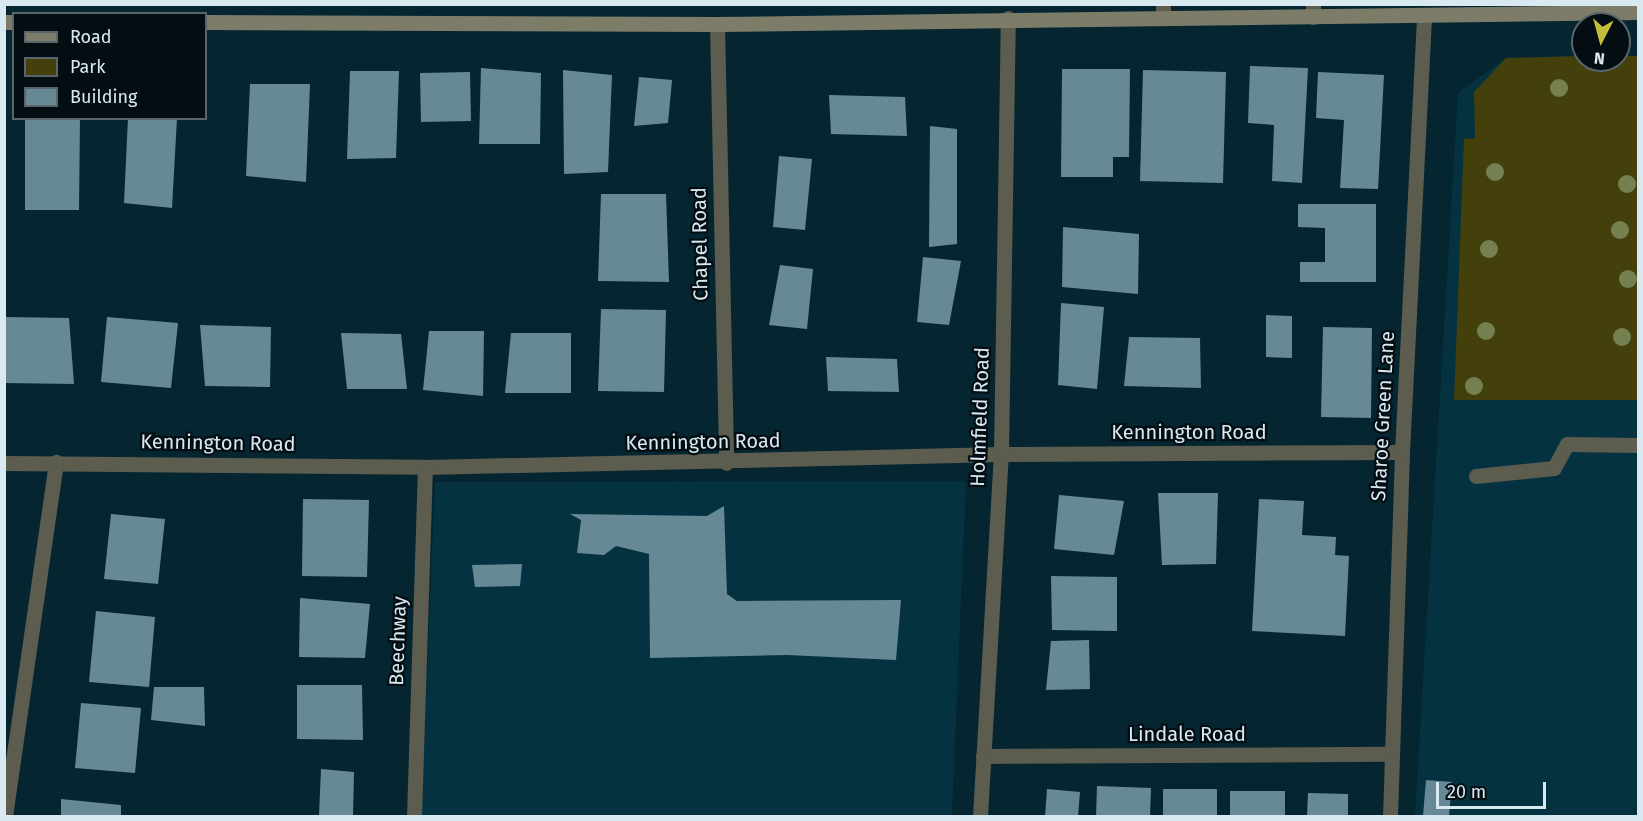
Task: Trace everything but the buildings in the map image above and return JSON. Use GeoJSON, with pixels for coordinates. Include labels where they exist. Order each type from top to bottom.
{"type":"FeatureCollection","features":[{"type":"Feature","properties":{"kind":"main road"},"geometry":{"type":"LineString","coordinates":[[207,22],[717,24],[1008,18],[1163,11],[1638,12]]}},
{"type":"Feature","properties":{"kind":"street","name":"Sharoe Green Lane"},"geometry":{"type":"LineString","coordinates":[[1390,816],[1390,754],[1402,452],[1424,11]]}},
{"type":"Feature","properties":{"kind":"street","name":"Holmfield Road"},"geometry":{"type":"LineString","coordinates":[[980,816],[1001,454],[1008,18]]}},
{"type":"Feature","properties":{"kind":"street","name":"Chapel Road"},"geometry":{"type":"LineString","coordinates":[[717,24],[726,463]]}},
{"type":"Feature","properties":{"kind":"street"},"geometry":{"type":"LineString","coordinates":[[1476,476],[1554,468],[1567,444],[1638,445]]}},
{"type":"Feature","properties":{"kind":"street","name":"Kennington Road"},"geometry":{"type":"LineString","coordinates":[[4,463],[424,467],[726,463],[1001,454],[1402,452]]}},
{"type":"Feature","properties":{"kind":"street"},"geometry":{"type":"LineString","coordinates":[[5,816],[56,462]]}},
{"type":"Feature","properties":{"kind":"street","name":"Beechway"},"geometry":{"type":"LineString","coordinates":[[414,816],[424,467]]}},
{"type":"Feature","properties":{"kind":"street","name":"Lindale Road"},"geometry":{"type":"LineString","coordinates":[[983,756],[1390,754]]}},
{"type":"Feature","properties":{"kind":"shaded area"},"geometry":{"type":"Polygon","coordinates":[[[1571,56],[1571,72],[1631,72],[1631,56],[1638,56],[1638,816],[1415,816],[1458,93],[1506,58],[1571,56]]]}},
{"type":"Feature","properties":{"kind":"shaded area"},"geometry":{"type":"Polygon","coordinates":[[[966,481],[952,816],[421,816],[435,482],[966,481]]]}},
{"type":"Feature","properties":{"kind":"green space"},"geometry":{"type":"Polygon","coordinates":[[[1571,56],[1571,72],[1631,72],[1631,56],[1638,56],[1638,400],[1454,400],[1464,139],[1475,138],[1474,92],[1506,58],[1571,56]]]}}]}
